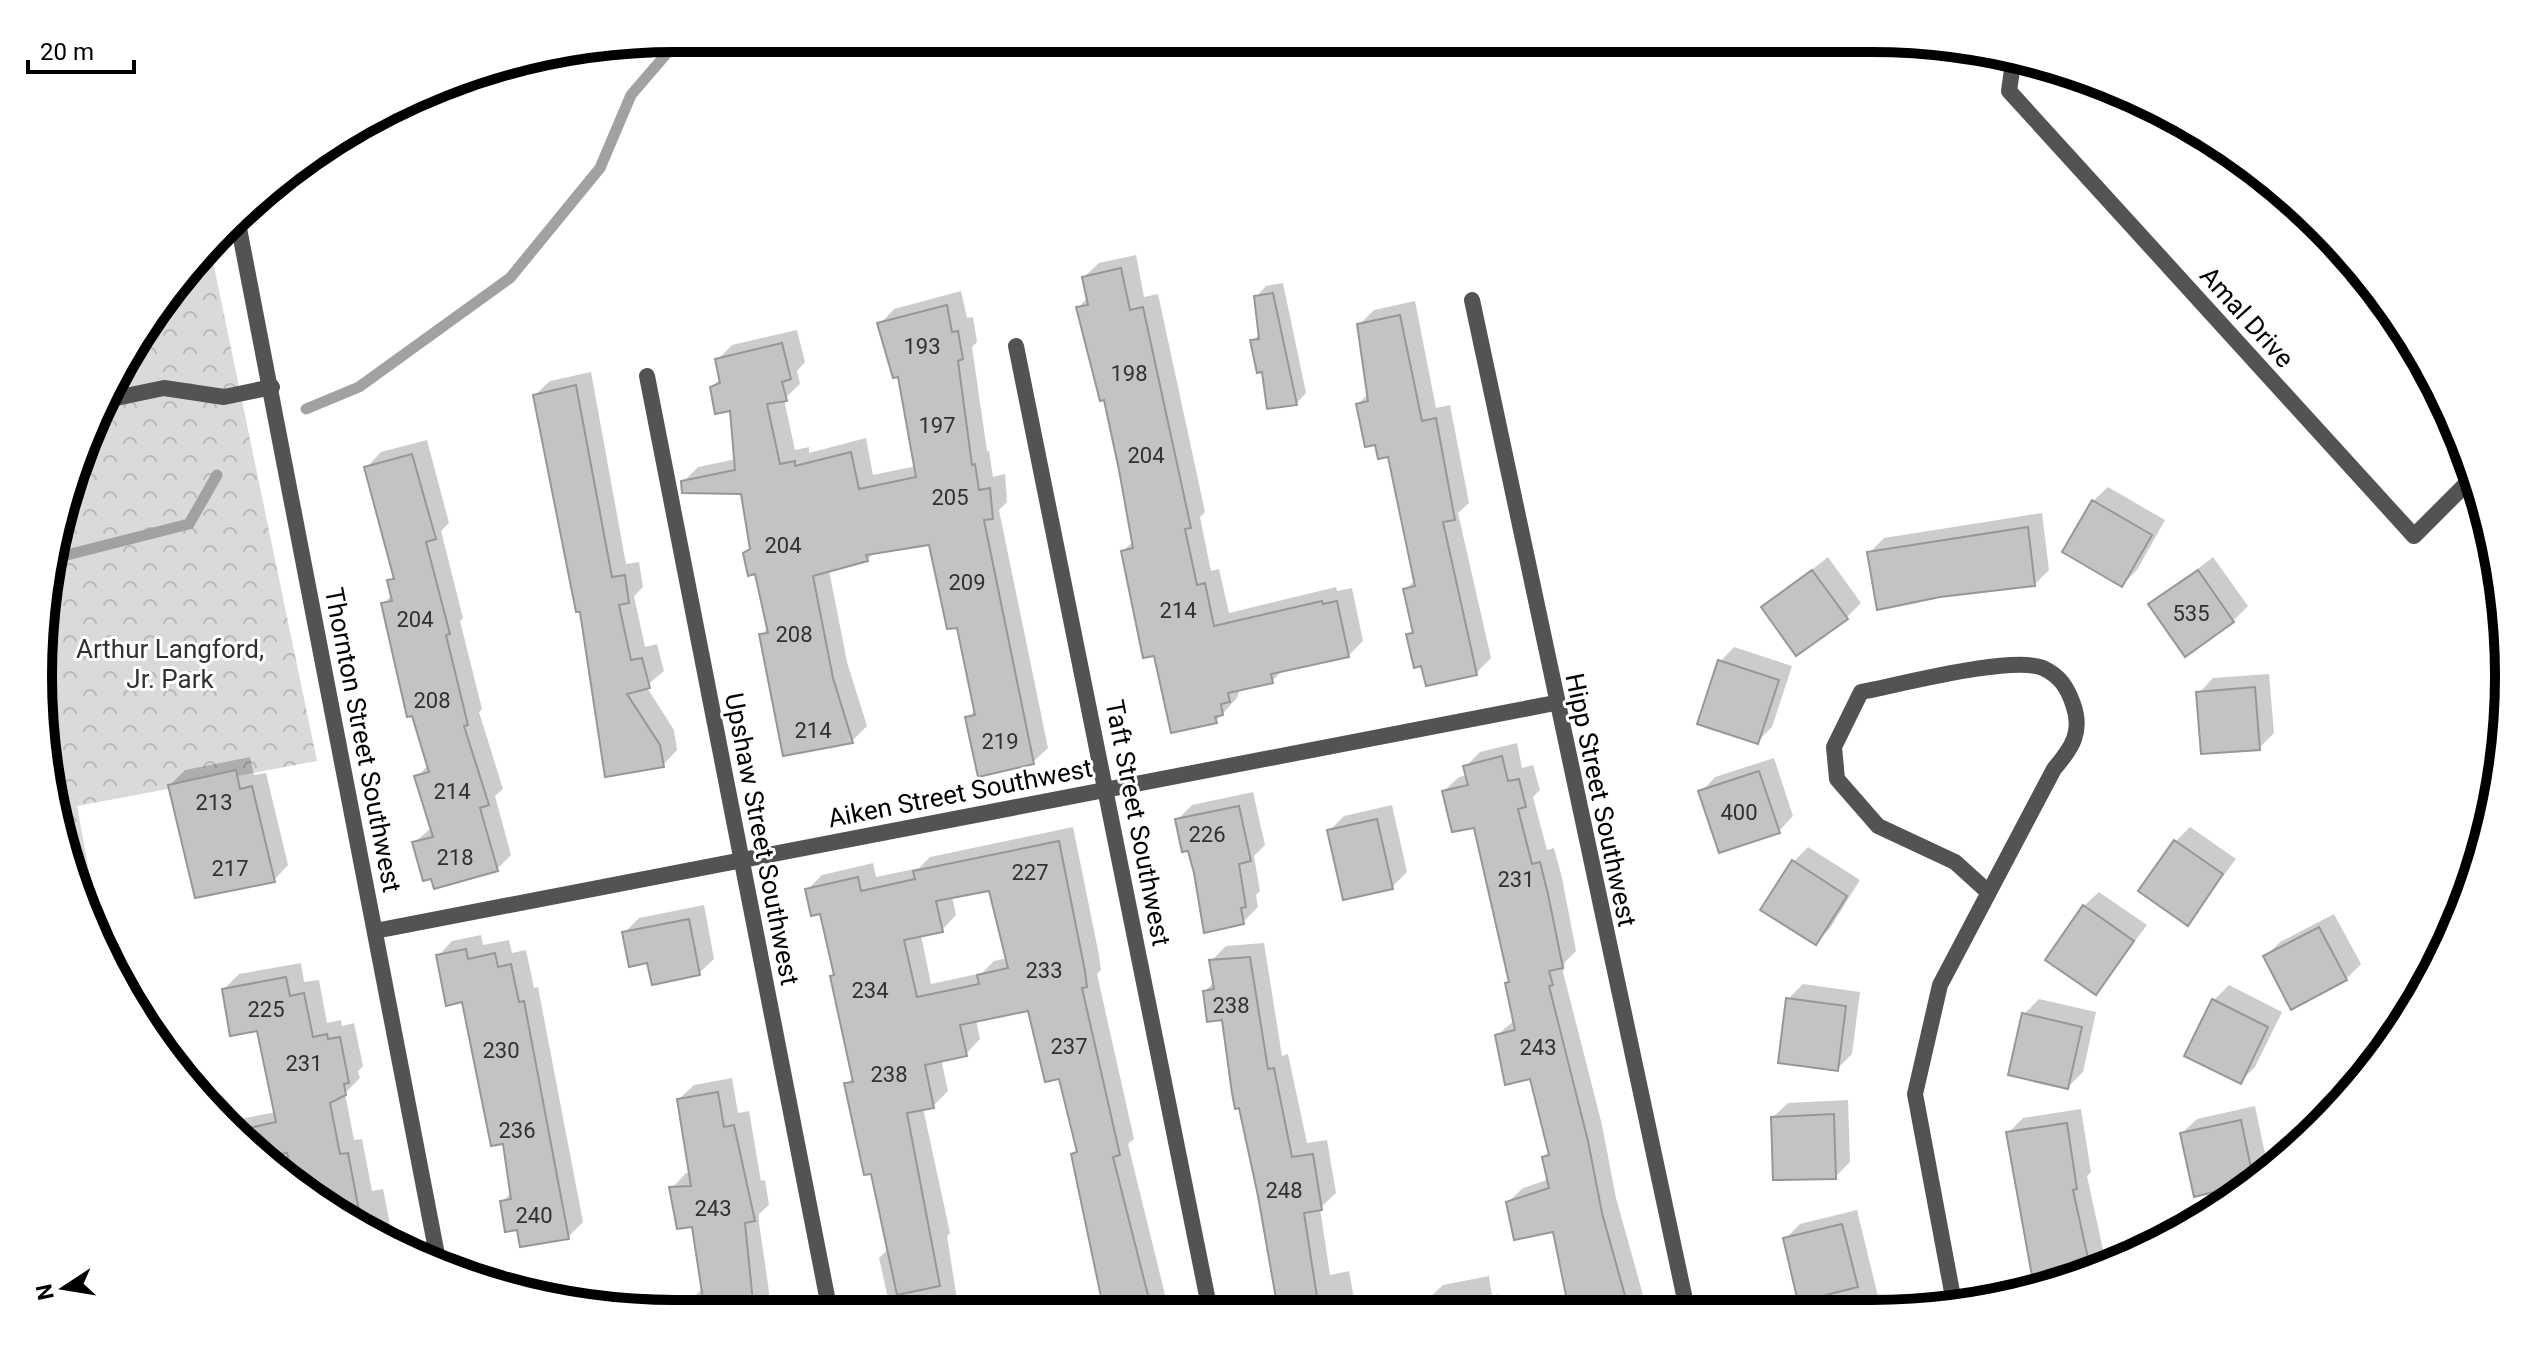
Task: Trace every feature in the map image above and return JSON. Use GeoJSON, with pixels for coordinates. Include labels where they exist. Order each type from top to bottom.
{"type":"FeatureCollection","features":[{"type":"Feature","properties":{"kind":"street","name":"Amal Drive"},"geometry":{"type":"LineString","coordinates":[[2012,68],[2009,91],[2414,536],[2465,485]]}},
{"type":"Feature","properties":{"kind":"street","name":"Thornton Street Southwest"},"geometry":{"type":"LineString","coordinates":[[240,231],[437,1253]]}},
{"type":"Feature","properties":{"kind":"street","name":"Hipp Street Southwest"},"geometry":{"type":"LineString","coordinates":[[1472,300],[1555,703],[1685,1300]]}},
{"type":"Feature","properties":{"kind":"street","name":"Taft Street Southwest"},"geometry":{"type":"LineString","coordinates":[[1016,346],[1108,789],[1208,1300]]}},
{"type":"Feature","properties":{"kind":"street","name":"Upshaw Street Southwest"},"geometry":{"type":"LineString","coordinates":[[647,376],[828,1300]]}},
{"type":"Feature","properties":{"kind":"street"},"geometry":{"type":"LineString","coordinates":[[117,398],[164,388],[224,397],[272,387]]}},
{"type":"Feature","properties":{"kind":"street"},"geometry":{"type":"LineString","coordinates":[[1953,1295],[1915,1094],[1940,985],[2054,769],[2076,742],[2078,716],[2066,684],[2041,668],[2007,665],[1861,692],[1834,747],[1837,779],[1878,826],[1955,862],[1987,891]]}},
{"type":"Feature","properties":{"kind":"street","name":"Aiken Street Southwest"},"geometry":{"type":"LineString","coordinates":[[375,931],[1555,703]]}},
{"type":"Feature","properties":{"kind":"green space","name":"Arthur Langford, Jr. Park"},"geometry":{"type":"Polygon","coordinates":[[[212,259],[317,761],[77,806],[95,904],[73,838],[64,798],[53,717],[53,635],[64,554],[85,475],[116,400],[157,329],[212,259]]]}},
{"type":"Feature","properties":{"kind":"building"},"geometry":{"type":"Polygon","coordinates":[[[1121,268],[1130,310],[1143,307],[1191,528],[1185,529],[1197,585],[1205,583],[1214,626],[1322,601],[1323,604],[1337,601],[1349,657],[1271,674],[1273,683],[1228,693],[1230,702],[1221,704],[1223,715],[1215,717],[1217,723],[1171,733],[1154,656],[1143,658],[1121,551],[1133,548],[1119,470],[1104,400],[1100,401],[1076,307],[1088,305],[1082,277],[1121,268]]]}},
{"type":"Feature","properties":{"kind":"building"},"geometry":{"type":"Polygon","coordinates":[[[1273,293],[1297,405],[1267,409],[1262,372],[1257,373],[1250,340],[1259,339],[1254,296],[1273,293]]]}},
{"type":"Feature","properties":{"kind":"building"},"geometry":{"type":"Polygon","coordinates":[[[947,305],[952,332],[958,331],[963,359],[958,361],[972,465],[975,464],[979,490],[990,488],[993,519],[984,520],[1034,764],[978,777],[965,717],[975,715],[957,628],[947,629],[929,545],[866,555],[868,561],[813,576],[833,678],[853,743],[783,756],[759,634],[768,633],[755,574],[748,576],[743,553],[750,549],[741,494],[682,493],[681,481],[735,470],[730,411],[715,414],[710,387],[720,383],[715,359],[782,343],[791,379],[782,382],[787,401],[767,404],[780,464],[795,461],[795,466],[851,452],[859,489],[916,477],[898,377],[893,378],[877,323],[947,305]]]}},
{"type":"Feature","properties":{"kind":"building"},"geometry":{"type":"Polygon","coordinates":[[[1400,315],[1422,421],[1436,418],[1455,520],[1443,522],[1477,675],[1426,686],[1421,666],[1414,668],[1406,634],[1413,633],[1403,589],[1415,586],[1388,457],[1378,459],[1375,445],[1365,447],[1356,404],[1368,401],[1357,324],[1400,315]]]}},
{"type":"Feature","properties":{"kind":"building"},"geometry":{"type":"Polygon","coordinates":[[[576,385],[612,577],[625,575],[629,603],[619,605],[631,660],[642,658],[650,688],[627,694],[660,745],[664,767],[605,777],[580,612],[576,612],[533,395],[576,385]]]}},
{"type":"Feature","properties":{"kind":"building"},"geometry":{"type":"Polygon","coordinates":[[[412,454],[436,539],[426,542],[450,634],[446,635],[468,725],[464,726],[489,805],[480,808],[498,871],[434,889],[431,879],[423,881],[412,842],[433,837],[414,776],[429,772],[412,716],[407,717],[381,603],[392,601],[387,580],[394,579],[364,467],[412,454]]]}},
{"type":"Feature","properties":{"kind":"building"},"geometry":{"type":"Polygon","coordinates":[[[2092,500],[2152,535],[2122,587],[2062,552],[2092,500]]]}},
{"type":"Feature","properties":{"kind":"building"},"geometry":{"type":"Polygon","coordinates":[[[2028,527],[2035,586],[1940,597],[1877,610],[1867,552],[2028,527]]]}},
{"type":"Feature","properties":{"kind":"building"},"geometry":{"type":"Polygon","coordinates":[[[1812,570],[1848,619],[1796,656],[1761,607],[1812,570]]]}},
{"type":"Feature","properties":{"kind":"building"},"geometry":{"type":"Polygon","coordinates":[[[2198,570],[2234,622],[2185,657],[2148,604],[2198,570]]]}},
{"type":"Feature","properties":{"kind":"building"},"geometry":{"type":"Polygon","coordinates":[[[1718,660],[1779,680],[1758,744],[1697,724],[1718,660]]]}},
{"type":"Feature","properties":{"kind":"building"},"geometry":{"type":"Polygon","coordinates":[[[2255,687],[2260,750],[2201,754],[2196,692],[2255,687]]]}},
{"type":"Feature","properties":{"kind":"building"},"geometry":{"type":"Polygon","coordinates":[[[1502,756],[1508,781],[1519,779],[1526,807],[1518,809],[1532,864],[1540,862],[1563,968],[1549,971],[1553,985],[1549,986],[1588,1141],[1602,1213],[1626,1300],[1567,1300],[1553,1232],[1514,1240],[1506,1202],[1549,1188],[1542,1157],[1549,1155],[1530,1079],[1505,1085],[1495,1035],[1515,1030],[1505,983],[1509,982],[1474,828],[1452,832],[1442,791],[1468,785],[1463,766],[1502,756]]]}},
{"type":"Feature","properties":{"kind":"building"},"geometry":{"type":"Polygon","coordinates":[[[236,770],[240,789],[252,786],[275,882],[195,898],[168,785],[236,770]]]}},
{"type":"Feature","properties":{"kind":"building"},"geometry":{"type":"Polygon","coordinates":[[[1759,771],[1780,833],[1719,853],[1698,791],[1759,771]]]}},
{"type":"Feature","properties":{"kind":"building"},"geometry":{"type":"Polygon","coordinates":[[[1239,806],[1251,861],[1239,864],[1246,907],[1241,908],[1244,924],[1204,933],[1194,873],[1188,851],[1182,852],[1175,819],[1239,806]]]}},
{"type":"Feature","properties":{"kind":"building"},"geometry":{"type":"Polygon","coordinates":[[[1377,819],[1393,889],[1343,900],[1327,830],[1377,819]]]}},
{"type":"Feature","properties":{"kind":"building"},"geometry":{"type":"Polygon","coordinates":[[[2174,840],[2223,874],[2188,926],[2138,891],[2174,840]]]}},
{"type":"Feature","properties":{"kind":"building"},"geometry":{"type":"Polygon","coordinates":[[[1059,841],[1085,971],[1087,987],[1082,988],[1120,1155],[1113,1157],[1149,1300],[1102,1300],[1071,1154],[1077,1152],[1059,1079],[1045,1082],[1028,1011],[960,1025],[967,1056],[925,1065],[934,1108],[907,1113],[940,1286],[897,1295],[871,1174],[864,1175],[844,1083],[853,1082],[830,976],[834,975],[820,914],[811,916],[805,889],[858,877],[861,891],[915,879],[913,871],[1059,841]],[[989,891],[936,901],[943,932],[904,940],[917,997],[979,984],[977,975],[1008,968],[989,891]]]}},
{"type":"Feature","properties":{"kind":"building"},"geometry":{"type":"Polygon","coordinates":[[[1792,860],[1847,896],[1816,945],[1760,910],[1792,860]]]}},
{"type":"Feature","properties":{"kind":"building"},"geometry":{"type":"Polygon","coordinates":[[[2083,905],[2134,941],[2096,995],[2045,960],[2083,905]]]}},
{"type":"Feature","properties":{"kind":"building"},"geometry":{"type":"Polygon","coordinates":[[[689,919],[700,975],[652,985],[647,963],[629,967],[622,932],[689,919]]]}},
{"type":"Feature","properties":{"kind":"building"},"geometry":{"type":"Polygon","coordinates":[[[2319,927],[2347,980],[2291,1010],[2263,956],[2319,927]]]}},
{"type":"Feature","properties":{"kind":"building"},"geometry":{"type":"Polygon","coordinates":[[[466,949],[468,959],[495,953],[498,967],[511,964],[519,1002],[524,1001],[569,1239],[520,1247],[517,1230],[505,1232],[500,1201],[511,1199],[503,1144],[491,1146],[462,1002],[446,1006],[436,955],[466,949]]]}},
{"type":"Feature","properties":{"kind":"building"},"geometry":{"type":"Polygon","coordinates":[[[1250,957],[1268,1069],[1274,1068],[1292,1157],[1313,1154],[1322,1210],[1304,1213],[1317,1300],[1276,1300],[1239,1108],[1235,1109],[1222,1020],[1207,1022],[1203,991],[1214,989],[1209,960],[1250,957]]]}},
{"type":"Feature","properties":{"kind":"building"},"geometry":{"type":"Polygon","coordinates":[[[286,977],[290,996],[304,993],[313,1037],[327,1034],[328,1039],[340,1037],[349,1083],[344,1084],[346,1095],[330,1103],[340,1154],[348,1153],[360,1213],[296,1171],[289,1165],[287,1153],[277,1155],[247,1128],[276,1122],[257,1031],[230,1036],[222,989],[286,977]]]}},
{"type":"Feature","properties":{"kind":"building"},"geometry":{"type":"Polygon","coordinates":[[[1786,998],[1846,1006],[1838,1071],[1778,1063],[1786,998]]]}},
{"type":"Feature","properties":{"kind":"building"},"geometry":{"type":"Polygon","coordinates":[[[2212,999],[2268,1027],[2241,1084],[2184,1056],[2212,999]]]}},
{"type":"Feature","properties":{"kind":"building"},"geometry":{"type":"Polygon","coordinates":[[[2022,1013],[2082,1027],[2068,1089],[2008,1075],[2022,1013]]]}},
{"type":"Feature","properties":{"kind":"building"},"geometry":{"type":"Polygon","coordinates":[[[718,1092],[724,1127],[734,1125],[755,1221],[745,1223],[753,1300],[703,1300],[692,1227],[677,1229],[669,1187],[691,1186],[677,1099],[718,1092]]]}},
{"type":"Feature","properties":{"kind":"building"},"geometry":{"type":"Polygon","coordinates":[[[1834,1114],[1836,1179],[1773,1180],[1771,1117],[1834,1114]]]}},
{"type":"Feature","properties":{"kind":"building"},"geometry":{"type":"Polygon","coordinates":[[[2241,1120],[2252,1171],[2226,1189],[2194,1197],[2180,1133],[2241,1120]]]}},
{"type":"Feature","properties":{"kind":"building"},"geometry":{"type":"Polygon","coordinates":[[[2067,1123],[2077,1189],[2073,1190],[2089,1261],[2033,1279],[2006,1132],[2067,1123]]]}},
{"type":"Feature","properties":{"kind":"building"},"geometry":{"type":"Polygon","coordinates":[[[1842,1224],[1858,1287],[1798,1300],[1783,1238],[1842,1224]]]}},
{"type":"Feature","properties":{"kind":"waterway"},"geometry":{"type":"LineString","coordinates":[[306,409],[359,387],[510,278],[600,168],[631,95],[668,52]]}},
{"type":"Feature","properties":{"kind":"waterway"},"geometry":{"type":"LineString","coordinates":[[64,556],[189,524],[217,475]]}}]}
